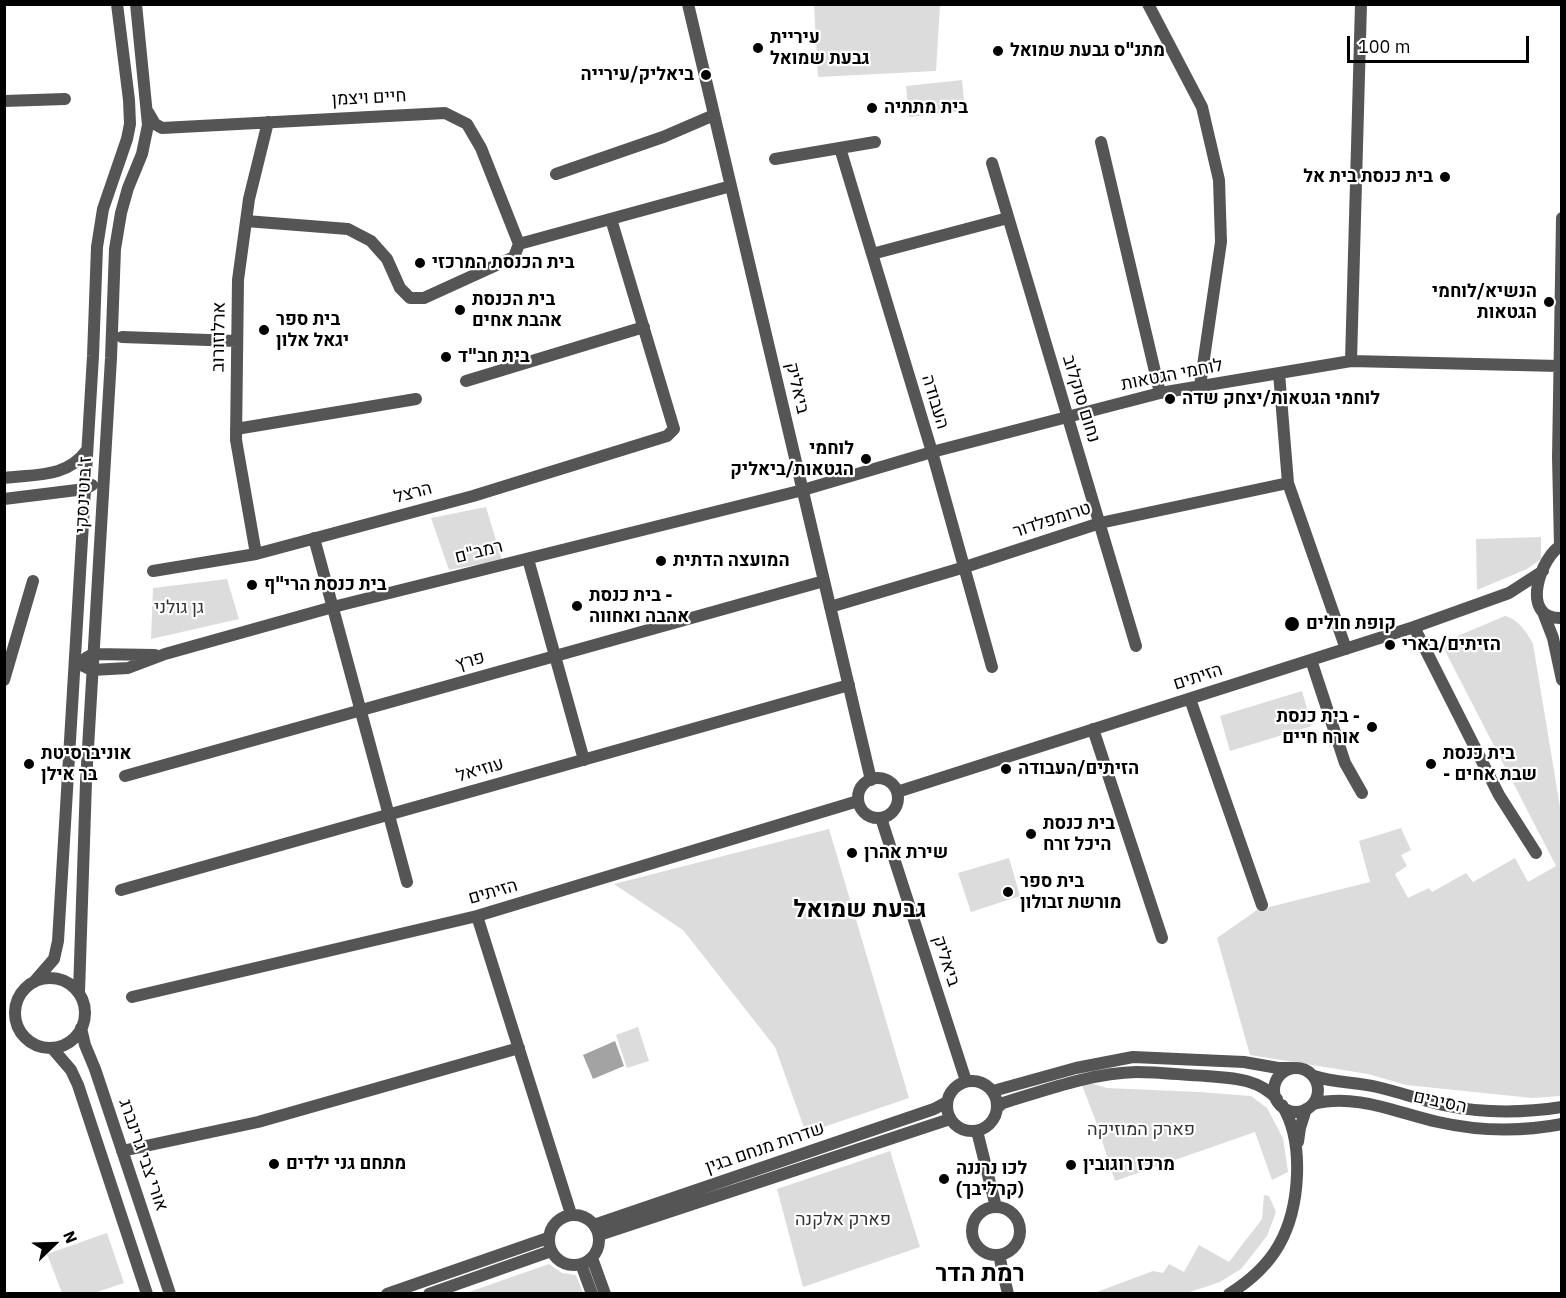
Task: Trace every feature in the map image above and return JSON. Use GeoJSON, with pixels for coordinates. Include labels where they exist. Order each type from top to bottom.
{"type":"FeatureCollection","features":[{"type":"Feature","properties":{"kind":"street","name":"ז'בוטינסקי"},"geometry":{"type":"LineString","coordinates":[[34,982],[54,959],[58,941],[97,247],[103,209],[130,124],[117,4]]}},
{"type":"Feature","properties":{"kind":"street","name":"ז'בוטינסקי"},"geometry":{"type":"LineString","coordinates":[[78,992],[92,670],[116,249],[121,213],[147,138],[148,111],[136,4]]}},
{"type":"Feature","properties":{"kind":"street","name":"ביאליק"},"geometry":{"type":"LineString","coordinates":[[688,4],[871,780]]}},
{"type":"Feature","properties":{"kind":"street"},"geometry":{"type":"LineString","coordinates":[[1148,4],[1202,106],[1219,180],[1221,242],[1200,386]]}},
{"type":"Feature","properties":{"kind":"street"},"geometry":{"type":"LineString","coordinates":[[1351,361],[1361,4]]}},
{"type":"Feature","properties":{"kind":"street"},"geometry":{"type":"LineString","coordinates":[[4,101],[65,99]]}},
{"type":"Feature","properties":{"kind":"street","name":"חיים ויצמן"},"geometry":{"type":"LineString","coordinates":[[148,111],[155,124],[162,128],[445,112],[467,124],[481,148],[519,244]]}},
{"type":"Feature","properties":{"kind":"street"},"geometry":{"type":"LineString","coordinates":[[556,174],[663,137],[714,114]]}},
{"type":"Feature","properties":{"kind":"street","name":"ארלוזורוב"},"geometry":{"type":"LineString","coordinates":[[256,554],[236,440],[238,280],[249,199],[268,122]]}},
{"type":"Feature","properties":{"kind":"street"},"geometry":{"type":"LineString","coordinates":[[775,159],[875,142]]}},
{"type":"Feature","properties":{"kind":"street"},"geometry":{"type":"LineString","coordinates":[[1101,142],[1160,393]]}},
{"type":"Feature","properties":{"kind":"street","name":"העבודה"},"geometry":{"type":"LineString","coordinates":[[840,148],[932,452],[992,668]]}},
{"type":"Feature","properties":{"kind":"street","name":"נחום סוקלוב"},"geometry":{"type":"LineString","coordinates":[[992,163],[1136,646]]}},
{"type":"Feature","properties":{"kind":"street"},"geometry":{"type":"LineString","coordinates":[[246,221],[348,229],[371,241],[387,259],[400,288],[410,298],[424,298],[514,257],[519,244],[731,186]]}},
{"type":"Feature","properties":{"kind":"street"},"geometry":{"type":"LineString","coordinates":[[872,254],[1008,218]]}},
{"type":"Feature","properties":{"kind":"street"},"geometry":{"type":"LineString","coordinates":[[1562,218],[1557,457],[1561,545],[1551,554],[1536,589],[1536,597],[1553,638],[1562,680]]}},
{"type":"Feature","properties":{"kind":"street"},"geometry":{"type":"LineString","coordinates":[[466,381],[644,327],[610,219]]}},
{"type":"Feature","properties":{"kind":"street","name":"הרצל"},"geometry":{"type":"LineString","coordinates":[[153,571],[256,554],[473,496],[667,436],[674,429],[644,327]]}},
{"type":"Feature","properties":{"kind":"street"},"geometry":{"type":"LineString","coordinates":[[122,337],[237,341]]}},
{"type":"Feature","properties":{"kind":"street","name":"לוחמי הגטאות"},"geometry":{"type":"LineString","coordinates":[[803,490],[932,452],[1160,393],[1351,361],[1559,366]]}},
{"type":"Feature","properties":{"kind":"street"},"geometry":{"type":"LineString","coordinates":[[1279,373],[1288,483],[1346,649]]}},
{"type":"Feature","properties":{"kind":"street"},"geometry":{"type":"LineString","coordinates":[[236,429],[416,399]]}},
{"type":"Feature","properties":{"kind":"street"},"geometry":{"type":"LineString","coordinates":[[4,478],[69,468],[87,450]]}},
{"type":"Feature","properties":{"kind":"street"},"geometry":{"type":"LineString","coordinates":[[4,498],[85,489],[103,476]]}},
{"type":"Feature","properties":{"kind":"street","name":"טרומפלדור"},"geometry":{"type":"LineString","coordinates":[[830,607],[965,567],[1100,523],[1288,483]]}},
{"type":"Feature","properties":{"kind":"street","name":"רמב\"ם"},"geometry":{"type":"LineString","coordinates":[[75,662],[92,670],[128,668],[165,654],[333,608],[803,490]]}},
{"type":"Feature","properties":{"kind":"street"},"geometry":{"type":"LineString","coordinates":[[50,493],[73,501],[83,517]]}},
{"type":"Feature","properties":{"kind":"street"},"geometry":{"type":"LineString","coordinates":[[314,538],[407,882]]}},
{"type":"Feature","properties":{"kind":"street"},"geometry":{"type":"LineString","coordinates":[[528,559],[584,760]]}},
{"type":"Feature","properties":{"kind":"street","name":"הזיתים"},"geometry":{"type":"LineString","coordinates":[[897,792],[1414,627],[1509,593],[1543,571]]}},
{"type":"Feature","properties":{"kind":"street"},"geometry":{"type":"LineString","coordinates":[[4,680],[33,581]]}},
{"type":"Feature","properties":{"kind":"street","name":"פרץ"},"geometry":{"type":"LineString","coordinates":[[125,776],[824,581]]}},
{"type":"Feature","properties":{"kind":"street","name":"הזיתים"},"geometry":{"type":"LineString","coordinates":[[1509,593],[1520,592],[1536,597]]}},
{"type":"Feature","properties":{"kind":"street"},"geometry":{"type":"LineString","coordinates":[[1543,612],[1562,618]]}},
{"type":"Feature","properties":{"kind":"street"},"geometry":{"type":"LineString","coordinates":[[1414,627],[1499,795],[1536,853]]}},
{"type":"Feature","properties":{"kind":"street","name":"רמב\"ם"},"geometry":{"type":"LineString","coordinates":[[75,662],[93,654],[140,656],[165,654]]}},
{"type":"Feature","properties":{"kind":"street"},"geometry":{"type":"LineString","coordinates":[[1311,660],[1345,763],[1362,793]]}},
{"type":"Feature","properties":{"kind":"street","name":"עוזיאל"},"geometry":{"type":"LineString","coordinates":[[121,890],[849,685]]}},
{"type":"Feature","properties":{"kind":"street"},"geometry":{"type":"LineString","coordinates":[[1190,699],[1263,905]]}},
{"type":"Feature","properties":{"kind":"street"},"geometry":{"type":"LineString","coordinates":[[1093,729],[1162,938]]}},
{"type":"Feature","properties":{"kind":"street"},"geometry":{"type":"LineString","coordinates":[[877,778],[889,782],[897,792],[896,806],[893,811],[881,818],[864,813],[858,801],[861,788],[877,778]]}},
{"type":"Feature","properties":{"kind":"street","name":"הזיתים"},"geometry":{"type":"LineString","coordinates":[[132,997],[477,916],[858,801]]}},
{"type":"Feature","properties":{"kind":"street","name":"ביאליק"},"geometry":{"type":"LineString","coordinates":[[881,818],[966,1081]]}},
{"type":"Feature","properties":{"kind":"street"},"geometry":{"type":"LineString","coordinates":[[477,916],[571,1215]]}},
{"type":"Feature","properties":{"kind":"street"},"geometry":{"type":"LineString","coordinates":[[4,1001],[22,992],[34,982],[53,978],[63,980],[78,992],[83,1002],[85,1012],[81,1029],[72,1040],[62,1046],[52,1048],[34,1043],[23,1033],[16,1019],[16,1008],[22,992]]}},
{"type":"Feature","properties":{"kind":"street"},"geometry":{"type":"LineString","coordinates":[[4,1026],[23,1033]]}},
{"type":"Feature","properties":{"kind":"street","name":"אורי צבי גרינברג"},"geometry":{"type":"LineString","coordinates":[[81,1029],[170,1293]]}},
{"type":"Feature","properties":{"kind":"street"},"geometry":{"type":"LineString","coordinates":[[52,1048],[69,1068],[78,1086],[147,1293]]}},
{"type":"Feature","properties":{"kind":"street"},"geometry":{"type":"LineString","coordinates":[[122,1151],[258,1122],[519,1048]]}},
{"type":"Feature","properties":{"kind":"street"},"geometry":{"type":"LineString","coordinates":[[993,1091],[1076,1068],[1133,1058],[1244,1062],[1278,1068],[1302,1068],[1314,1076],[1318,1087],[1316,1099],[1309,1107],[1300,1128],[1296,1152]]}},
{"type":"Feature","properties":{"kind":"street"},"geometry":{"type":"LineString","coordinates":[[1292,1068],[1277,1080],[1275,1086],[1279,1102],[1293,1111],[1309,1107]]}},
{"type":"Feature","properties":{"kind":"street"},"geometry":{"type":"LineString","coordinates":[[997,1108],[1003,1103],[1080,1080],[1135,1072],[1240,1080],[1269,1089],[1290,1122],[1298,1163],[1295,1192],[1286,1230],[1279,1245],[1263,1267],[1243,1285],[1229,1293]]}},
{"type":"Feature","properties":{"kind":"street","name":"הסיבים"},"geometry":{"type":"LineString","coordinates":[[1314,1076],[1330,1081],[1378,1087],[1442,1105],[1466,1109],[1537,1111],[1562,1107]]}},
{"type":"Feature","properties":{"kind":"street"},"geometry":{"type":"LineString","coordinates":[[966,1081],[981,1082],[993,1091],[997,1108],[991,1123],[977,1131],[962,1129],[950,1119],[947,1102],[953,1089],[966,1081]]}},
{"type":"Feature","properties":{"kind":"street","name":"הסיבים"},"geometry":{"type":"LineString","coordinates":[[1309,1107],[1334,1100],[1356,1101],[1464,1127],[1538,1129],[1562,1124]]}},
{"type":"Feature","properties":{"kind":"street","name":"שדרות מנחם בגין"},"geometry":{"type":"LineString","coordinates":[[596,1230],[934,1109],[947,1102]]}},
{"type":"Feature","properties":{"kind":"street","name":"שדרות מנחם בגין"},"geometry":{"type":"LineString","coordinates":[[596,1230],[950,1119]]}},
{"type":"Feature","properties":{"kind":"street"},"geometry":{"type":"LineString","coordinates":[[977,1131],[996,1206]]}},
{"type":"Feature","properties":{"kind":"street"},"geometry":{"type":"LineString","coordinates":[[996,1206],[1010,1211],[1019,1223],[1020,1231],[1012,1250],[999,1255],[992,1255],[979,1248],[972,1235],[975,1219],[988,1208],[996,1206]]}},
{"type":"Feature","properties":{"kind":"street"},"geometry":{"type":"LineString","coordinates":[[571,1215],[580,1215],[596,1230],[596,1251],[586,1261],[574,1266],[560,1262],[549,1245],[549,1231],[558,1220],[571,1215]]}},
{"type":"Feature","properties":{"kind":"street"},"geometry":{"type":"LineString","coordinates":[[387,1293],[549,1245]]}},
{"type":"Feature","properties":{"kind":"street"},"geometry":{"type":"LineString","coordinates":[[429,1293],[549,1245]]}},
{"type":"Feature","properties":{"kind":"street"},"geometry":{"type":"LineString","coordinates":[[999,1255],[1008,1293]]}},
{"type":"Feature","properties":{"kind":"street"},"geometry":{"type":"LineString","coordinates":[[586,1261],[592,1293]]}},
{"type":"Feature","properties":{"kind":"street"},"geometry":{"type":"LineString","coordinates":[[586,1261],[605,1293]]}},
{"type":"Feature","properties":{"kind":"green space"},"geometry":{"type":"Polygon","coordinates":[[[814,5],[940,5],[936,71],[818,77],[814,5]]]}},
{"type":"Feature","properties":{"kind":"green space"},"geometry":{"type":"Polygon","coordinates":[[[962,80],[965,111],[909,117],[906,86],[962,80]]]}},
{"type":"Feature","properties":{"kind":"green space"},"geometry":{"type":"Polygon","coordinates":[[[486,507],[502,560],[449,570],[431,518],[486,507]]]}},
{"type":"Feature","properties":{"kind":"green space"},"geometry":{"type":"Polygon","coordinates":[[[1541,537],[1541,559],[1527,569],[1477,590],[1476,539],[1541,537]]]}},
{"type":"Feature","properties":{"kind":"green space","name":"גן גולני"},"geometry":{"type":"Polygon","coordinates":[[[227,579],[239,619],[151,639],[153,588],[227,579]]]}},
{"type":"Feature","properties":{"kind":"green space"},"geometry":{"type":"Polygon","coordinates":[[[1505,616],[1522,627],[1533,644],[1561,813],[1561,1096],[1532,1098],[1406,1085],[1368,1074],[1250,1055],[1217,938],[1257,910],[1370,882],[1359,841],[1401,828],[1411,850],[1401,855],[1407,866],[1395,874],[1408,898],[1429,888],[1432,892],[1466,873],[1473,882],[1515,858],[1528,882],[1556,866],[1441,643],[1505,616]]]}},
{"type":"Feature","properties":{"kind":"green space"},"geometry":{"type":"Polygon","coordinates":[[[1302,691],[1312,726],[1230,751],[1220,716],[1302,691]]]}},
{"type":"Feature","properties":{"kind":"green space"},"geometry":{"type":"Polygon","coordinates":[[[829,829],[909,1098],[806,1133],[775,1047],[683,930],[614,884],[829,829]]]}},
{"type":"Feature","properties":{"kind":"green space"},"geometry":{"type":"Polygon","coordinates":[[[1009,858],[1020,896],[971,912],[958,873],[1009,858]]]}},
{"type":"Feature","properties":{"kind":"green space"},"geometry":{"type":"Polygon","coordinates":[[[638,1027],[649,1061],[627,1068],[616,1035],[638,1027]]]}},
{"type":"Feature","properties":{"kind":"green space","name":"פארק המוזיקה"},"geometry":{"type":"Polygon","coordinates":[[[1080,1080],[1107,1088],[1251,1096],[1267,1108],[1283,1138],[1288,1172],[1272,1180],[1255,1132],[1115,1181],[1080,1080]]]}},
{"type":"Feature","properties":{"kind":"green space","name":"פארק אלקנה"},"geometry":{"type":"Polygon","coordinates":[[[890,1151],[920,1247],[803,1287],[777,1189],[890,1151]]]}},
{"type":"Feature","properties":{"kind":"green space"},"geometry":{"type":"Polygon","coordinates":[[[1264,1195],[1269,1196],[1276,1212],[1267,1236],[1241,1269],[1220,1282],[1187,1293],[1094,1293],[1153,1271],[1163,1273],[1169,1264],[1184,1272],[1199,1245],[1229,1262],[1262,1219],[1264,1195]]]}},
{"type":"Feature","properties":{"kind":"green space"},"geometry":{"type":"Polygon","coordinates":[[[107,1233],[124,1283],[94,1293],[62,1293],[47,1254],[107,1233]]]}},
{"type":"Feature","properties":{"kind":"green space"},"geometry":{"type":"Polygon","coordinates":[[[549,1264],[562,1273],[576,1275],[583,1293],[466,1293],[549,1264]]]}},
{"type":"Feature","properties":{"kind":"shaded area"},"geometry":{"type":"Polygon","coordinates":[[[615,1041],[624,1066],[593,1079],[583,1055],[615,1041]]]}},
{"type":"Feature","properties":{"kind":"place","name":"עיריית גבעת שמואל"},"geometry":{"type":"Point","coordinates":[758,48]}},
{"type":"Feature","properties":{"kind":"place","name":"מתנ\"ס גבעת שמואל"},"geometry":{"type":"Point","coordinates":[998,51]}},
{"type":"Feature","properties":{"kind":"place","name":"ביאליק/עירייה"},"geometry":{"type":"Point","coordinates":[706,75]}},
{"type":"Feature","properties":{"kind":"place","name":"בית מתתיה"},"geometry":{"type":"Point","coordinates":[872,108]}},
{"type":"Feature","properties":{"kind":"place","name":"בית כנסת בית אל"},"geometry":{"type":"Point","coordinates":[1445,177]}},
{"type":"Feature","properties":{"kind":"place","name":"בית הכנסת המרכזי"},"geometry":{"type":"Point","coordinates":[420,263]}},
{"type":"Feature","properties":{"kind":"place","name":"הנשיא/לוחמי הגטאות"},"geometry":{"type":"Point","coordinates":[1549,302]}},
{"type":"Feature","properties":{"kind":"place","name":"בית הכנסת אהבת אחים"},"geometry":{"type":"Point","coordinates":[460,310]}},
{"type":"Feature","properties":{"kind":"place","name":"בית ספר יגאל אלון"},"geometry":{"type":"Point","coordinates":[264,330]}},
{"type":"Feature","properties":{"kind":"place","name":"בית חב\"ד"},"geometry":{"type":"Point","coordinates":[446,357]}},
{"type":"Feature","properties":{"kind":"place","name":"לוחמי הגטאות/יצחק שדה"},"geometry":{"type":"Point","coordinates":[1170,399]}},
{"type":"Feature","properties":{"kind":"place","name":"לוחמי הגטאות/ביאליק"},"geometry":{"type":"Point","coordinates":[866,459]}},
{"type":"Feature","properties":{"kind":"place","name":"המועצה הדתית"},"geometry":{"type":"Point","coordinates":[661,561]}},
{"type":"Feature","properties":{"kind":"place","name":"בית כנסת הרי\"ף"},"geometry":{"type":"Point","coordinates":[252,585]}},
{"type":"Feature","properties":{"kind":"place","name":"בית כנסת - אהבה ואחווה"},"geometry":{"type":"Point","coordinates":[577,606]}},
{"type":"Feature","properties":{"kind":"place","name":"קופת חולים"},"geometry":{"type":"Point","coordinates":[1292,624]}},
{"type":"Feature","properties":{"kind":"place","name":"הזיתים/בארי"},"geometry":{"type":"Point","coordinates":[1390,645]}},
{"type":"Feature","properties":{"kind":"place","name":"בית כנסת - אורח חיים"},"geometry":{"type":"Point","coordinates":[1372,727]}},
{"type":"Feature","properties":{"kind":"place","name":"אוניברסיטת בר אילן"},"geometry":{"type":"Point","coordinates":[29,764]}},
{"type":"Feature","properties":{"kind":"place","name":"בית כנסת - שבת אחים"},"geometry":{"type":"Point","coordinates":[1431,764]}},
{"type":"Feature","properties":{"kind":"place","name":"הזיתים/העבודה"},"geometry":{"type":"Point","coordinates":[1006,769]}},
{"type":"Feature","properties":{"kind":"place","name":"בית כנסת היכל זרח"},"geometry":{"type":"Point","coordinates":[1031,834]}},
{"type":"Feature","properties":{"kind":"place","name":"שירת אהרן"},"geometry":{"type":"Point","coordinates":[852,853]}},
{"type":"Feature","properties":{"kind":"place","name":"בית ספר מורשת זבולון"},"geometry":{"type":"Point","coordinates":[1008,892]}},
{"type":"Feature","properties":{"kind":"place","name":"מתחם גני ילדים"},"geometry":{"type":"Point","coordinates":[274,1164]}},
{"type":"Feature","properties":{"kind":"place","name":"מרכז רוגובין"},"geometry":{"type":"Point","coordinates":[1071,1165]}},
{"type":"Feature","properties":{"kind":"place","name":"לכו נרננה (קרליבך)"},"geometry":{"type":"Point","coordinates":[944,1179]}},
{"type":"Feature","properties":{"kind":"district","name":"גבעת שמואל"},"geometry":{"type":"Point","coordinates":[860,910]}},
{"type":"Feature","properties":{"kind":"district","name":"רמת הדר"},"geometry":{"type":"Point","coordinates":[980,1274]}}]}
